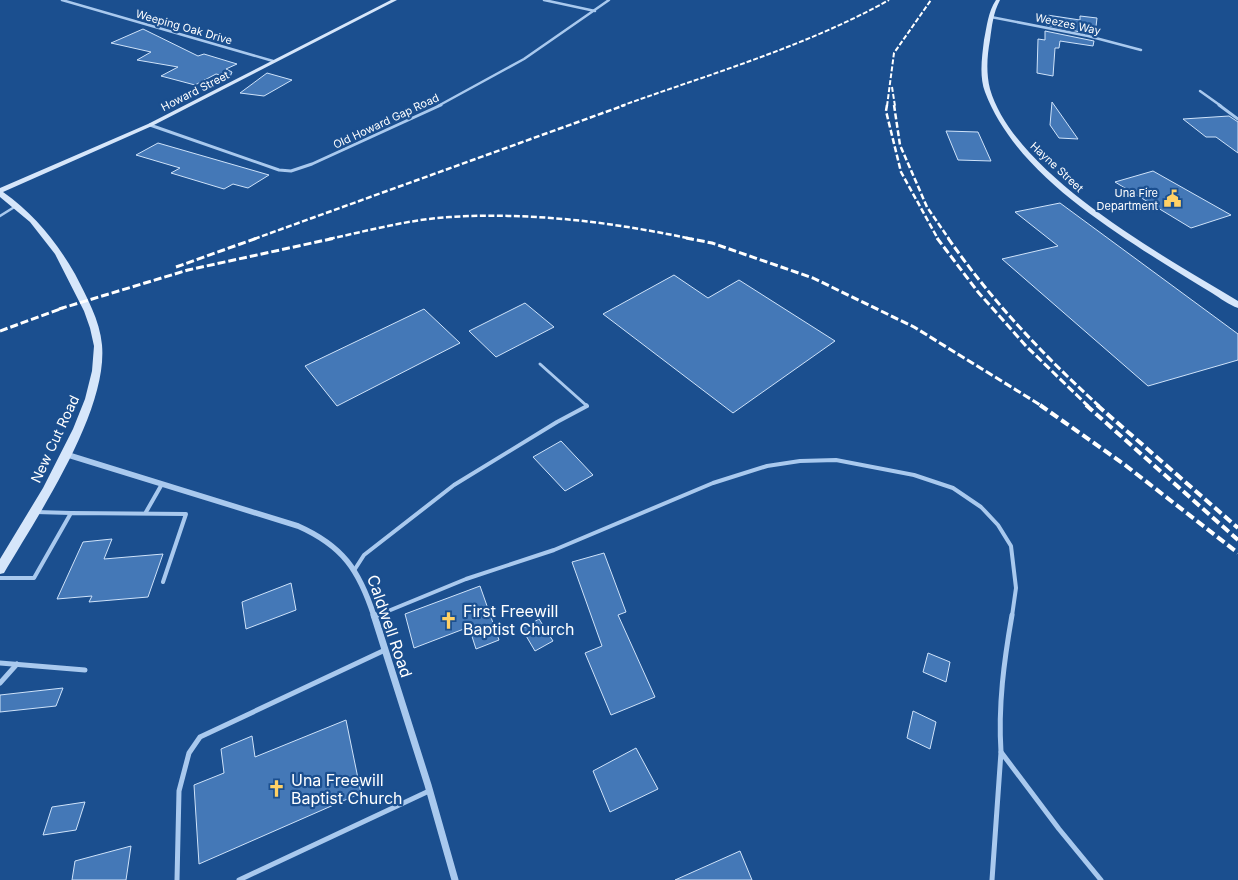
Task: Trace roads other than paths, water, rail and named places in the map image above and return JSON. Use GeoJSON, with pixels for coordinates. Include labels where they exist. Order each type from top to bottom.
{"type":"FeatureCollection","features":[{"type":"Feature","properties":{"kind":"street","name":"Weeping Oak Drive"},"geometry":{"type":"LineString","coordinates":[[62,0],[273,62]]}},
{"type":"Feature","properties":{"kind":"street","name":"Howard Street"},"geometry":{"type":"LineString","coordinates":[[0,192],[150,125],[395,0]]}},
{"type":"Feature","properties":{"kind":"street"},"geometry":{"type":"LineString","coordinates":[[544,0],[595,11]]}},
{"type":"Feature","properties":{"kind":"street","name":"Old Howard Gap Road"},"geometry":{"type":"LineString","coordinates":[[150,125],[279,170],[291,171],[304,168],[427,112],[495,77],[522,62],[609,0]]}},
{"type":"Feature","properties":{"kind":"street","name":"Hayne Street"},"geometry":{"type":"LineString","coordinates":[[998,0],[991,18],[986,43],[985,81],[1000,118],[1022,148],[1068,192],[1113,226],[1238,305]]}},
{"type":"Feature","properties":{"kind":"street","name":"Weezes Way"},"geometry":{"type":"LineString","coordinates":[[991,18],[1088,36],[1141,50]]}},
{"type":"Feature","properties":{"kind":"street"},"geometry":{"type":"LineString","coordinates":[[1200,91],[1238,119]]}},
{"type":"Feature","properties":{"kind":"street","name":"New Cut Road"},"geometry":{"type":"LineString","coordinates":[[0,192],[18,205],[41,228],[69,271],[95,328],[98,347],[98,368],[92,391],[65,454],[0,569]]}},
{"type":"Feature","properties":{"kind":"street","name":"Caldwell Road"},"geometry":{"type":"LineString","coordinates":[[65,454],[298,526],[321,536],[340,550],[355,569],[366,591],[430,791],[455,880]]}},
{"type":"Feature","properties":{"kind":"lane"},"geometry":{"type":"LineString","coordinates":[[0,216],[18,205]]}},
{"type":"Feature","properties":{"kind":"lane"},"geometry":{"type":"LineString","coordinates":[[355,569],[364,555],[454,485],[557,422],[587,406],[540,364]]}},
{"type":"Feature","properties":{"kind":"lane"},"geometry":{"type":"LineString","coordinates":[[374,616],[466,579],[562,546],[713,483],[767,466],[800,461],[836,460],[914,475],[953,488],[981,507],[998,525],[1011,546],[1016,588],[1001,683],[999,722],[1002,752],[992,880]]}},
{"type":"Feature","properties":{"kind":"lane"},"geometry":{"type":"LineString","coordinates":[[146,512],[162,483]]}},
{"type":"Feature","properties":{"kind":"lane"},"geometry":{"type":"LineString","coordinates":[[33,512],[186,514],[163,582]]}},
{"type":"Feature","properties":{"kind":"lane"},"geometry":{"type":"LineString","coordinates":[[0,578],[34,578],[71,513]]}},
{"type":"Feature","properties":{"kind":"lane"},"geometry":{"type":"LineString","coordinates":[[177,880],[179,791],[189,753],[200,737],[385,650]]}},
{"type":"Feature","properties":{"kind":"lane"},"geometry":{"type":"LineString","coordinates":[[0,663],[85,670]]}},
{"type":"Feature","properties":{"kind":"lane"},"geometry":{"type":"LineString","coordinates":[[0,683],[17,664]]}},
{"type":"Feature","properties":{"kind":"lane"},"geometry":{"type":"LineString","coordinates":[[1002,752],[1059,829],[1101,880]]}},
{"type":"Feature","properties":{"kind":"lane"},"geometry":{"type":"LineString","coordinates":[[239,880],[430,791]]}},
{"type":"Feature","properties":{"kind":"railway"},"geometry":{"type":"LineString","coordinates":[[621,106],[792,45],[889,0]]}},
{"type":"Feature","properties":{"kind":"railway"},"geometry":{"type":"LineString","coordinates":[[887,106],[894,53],[931,0]]}},
{"type":"Feature","properties":{"kind":"railway"},"geometry":{"type":"LineString","coordinates":[[892,87],[895,106]]}},
{"type":"Feature","properties":{"kind":"railway"},"geometry":{"type":"LineString","coordinates":[[254,239],[625,105]]}},
{"type":"Feature","properties":{"kind":"railway"},"geometry":{"type":"LineString","coordinates":[[887,105],[886,111],[901,172],[938,239]]}},
{"type":"Feature","properties":{"kind":"railway"},"geometry":{"type":"LineString","coordinates":[[894,105],[900,145],[927,207],[949,239]]}},
{"type":"Feature","properties":{"kind":"railway"},"geometry":{"type":"LineString","coordinates":[[329,239],[420,220],[480,216],[541,217],[602,223],[692,239]]}},
{"type":"Feature","properties":{"kind":"railway"},"geometry":{"type":"LineString","coordinates":[[176,267],[257,238]]}},
{"type":"Feature","properties":{"kind":"railway"},"geometry":{"type":"LineString","coordinates":[[59,309],[188,270],[335,238]]}},
{"type":"Feature","properties":{"kind":"railway"},"geometry":{"type":"LineString","coordinates":[[686,238],[712,243],[813,278],[914,327],[1042,406]]}},
{"type":"Feature","properties":{"kind":"railway"},"geometry":{"type":"LineString","coordinates":[[937,238],[978,292],[1026,346],[1088,406]]}},
{"type":"Feature","properties":{"kind":"railway"},"geometry":{"type":"LineString","coordinates":[[948,238],[1000,305],[1058,367],[1099,406]]}},
{"type":"Feature","properties":{"kind":"railway"},"geometry":{"type":"LineString","coordinates":[[0,331],[63,308]]}},
{"type":"Feature","properties":{"kind":"railway"},"geometry":{"type":"LineString","coordinates":[[1040,405],[1125,465],[1238,553]]}},
{"type":"Feature","properties":{"kind":"railway"},"geometry":{"type":"LineString","coordinates":[[1086,405],[1238,540]]}},
{"type":"Feature","properties":{"kind":"railway"},"geometry":{"type":"LineString","coordinates":[[1097,405],[1238,528]]}},
{"type":"Feature","properties":{"kind":"place","name":"Una Fire Department"},"geometry":{"type":"Point","coordinates":[1172,199]}},
{"type":"Feature","properties":{"kind":"place","name":"First Freewill Baptist Church"},"geometry":{"type":"Point","coordinates":[449,620]}},
{"type":"Feature","properties":{"kind":"place","name":"Una Freewill Baptist Church"},"geometry":{"type":"Point","coordinates":[277,789]}}]}
